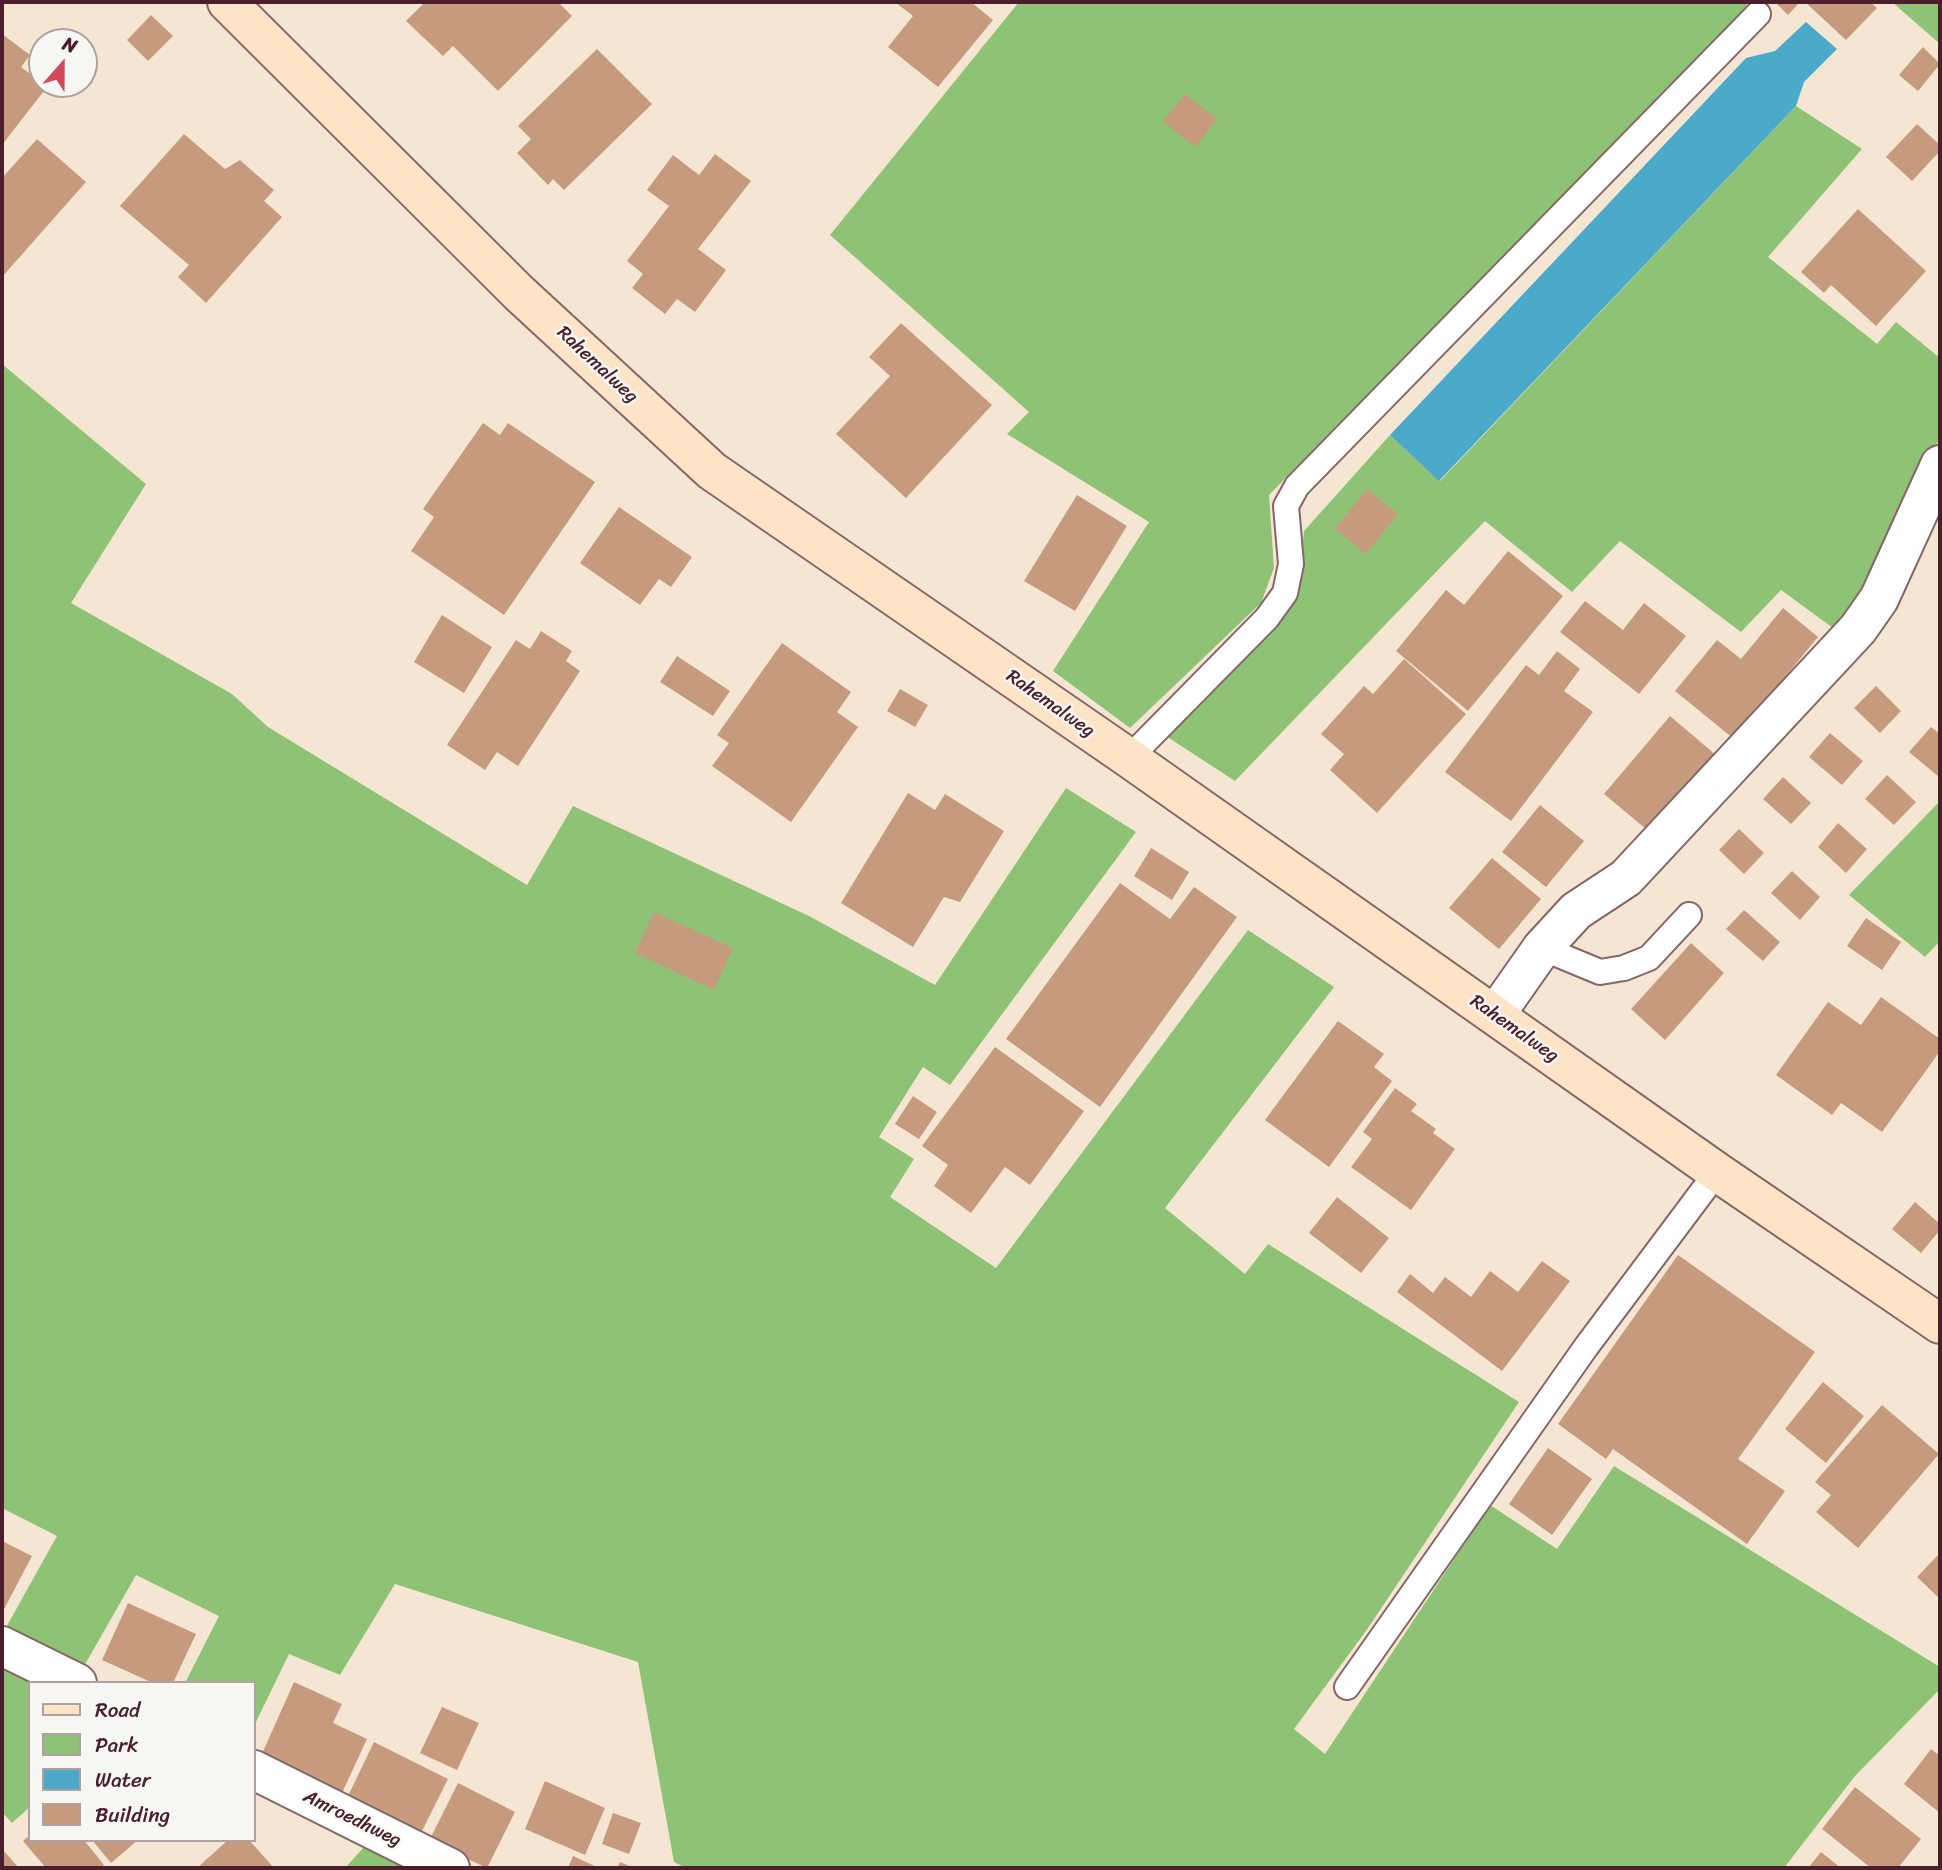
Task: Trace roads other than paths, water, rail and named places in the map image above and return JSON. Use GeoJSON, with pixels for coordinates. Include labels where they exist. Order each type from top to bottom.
{"type":"FeatureCollection","features":[{"type":"Feature","properties":{"kind":"street","name":"Rahemalweg"},"geometry":{"type":"LineString","coordinates":[[227,2],[519,293],[712,471],[1129,758],[1717,1172],[1940,1324]]}},
{"type":"Feature","properties":{"kind":"street"},"geometry":{"type":"LineString","coordinates":[[1495,1015],[1542,948],[1576,911],[1626,878],[1858,629],[1879,599],[1940,465]]}},
{"type":"Feature","properties":{"kind":"street"},"geometry":{"type":"LineString","coordinates":[[2,1646],[73,1681]]}},
{"type":"Feature","properties":{"kind":"street","name":"Amroedhweg"},"geometry":{"type":"LineString","coordinates":[[256,1771],[450,1868]]}},
{"type":"Feature","properties":{"kind":"lane"},"geometry":{"type":"LineString","coordinates":[[1129,758],[1267,618],[1285,593],[1292,564],[1286,506],[1297,486],[1758,14]]}},
{"type":"Feature","properties":{"kind":"lane"},"geometry":{"type":"LineString","coordinates":[[1542,948],[1600,972],[1624,968],[1649,958],[1689,915]]}},
{"type":"Feature","properties":{"kind":"lane"},"geometry":{"type":"LineString","coordinates":[[1347,1687],[1586,1347],[1717,1172]]}},
{"type":"Feature","properties":{"kind":"water"},"geometry":{"type":"Polygon","coordinates":[[[1806,22],[1837,49],[1804,82],[1796,106],[1439,481],[1390,435],[1746,58],[1775,51],[1806,22]]]}}]}
